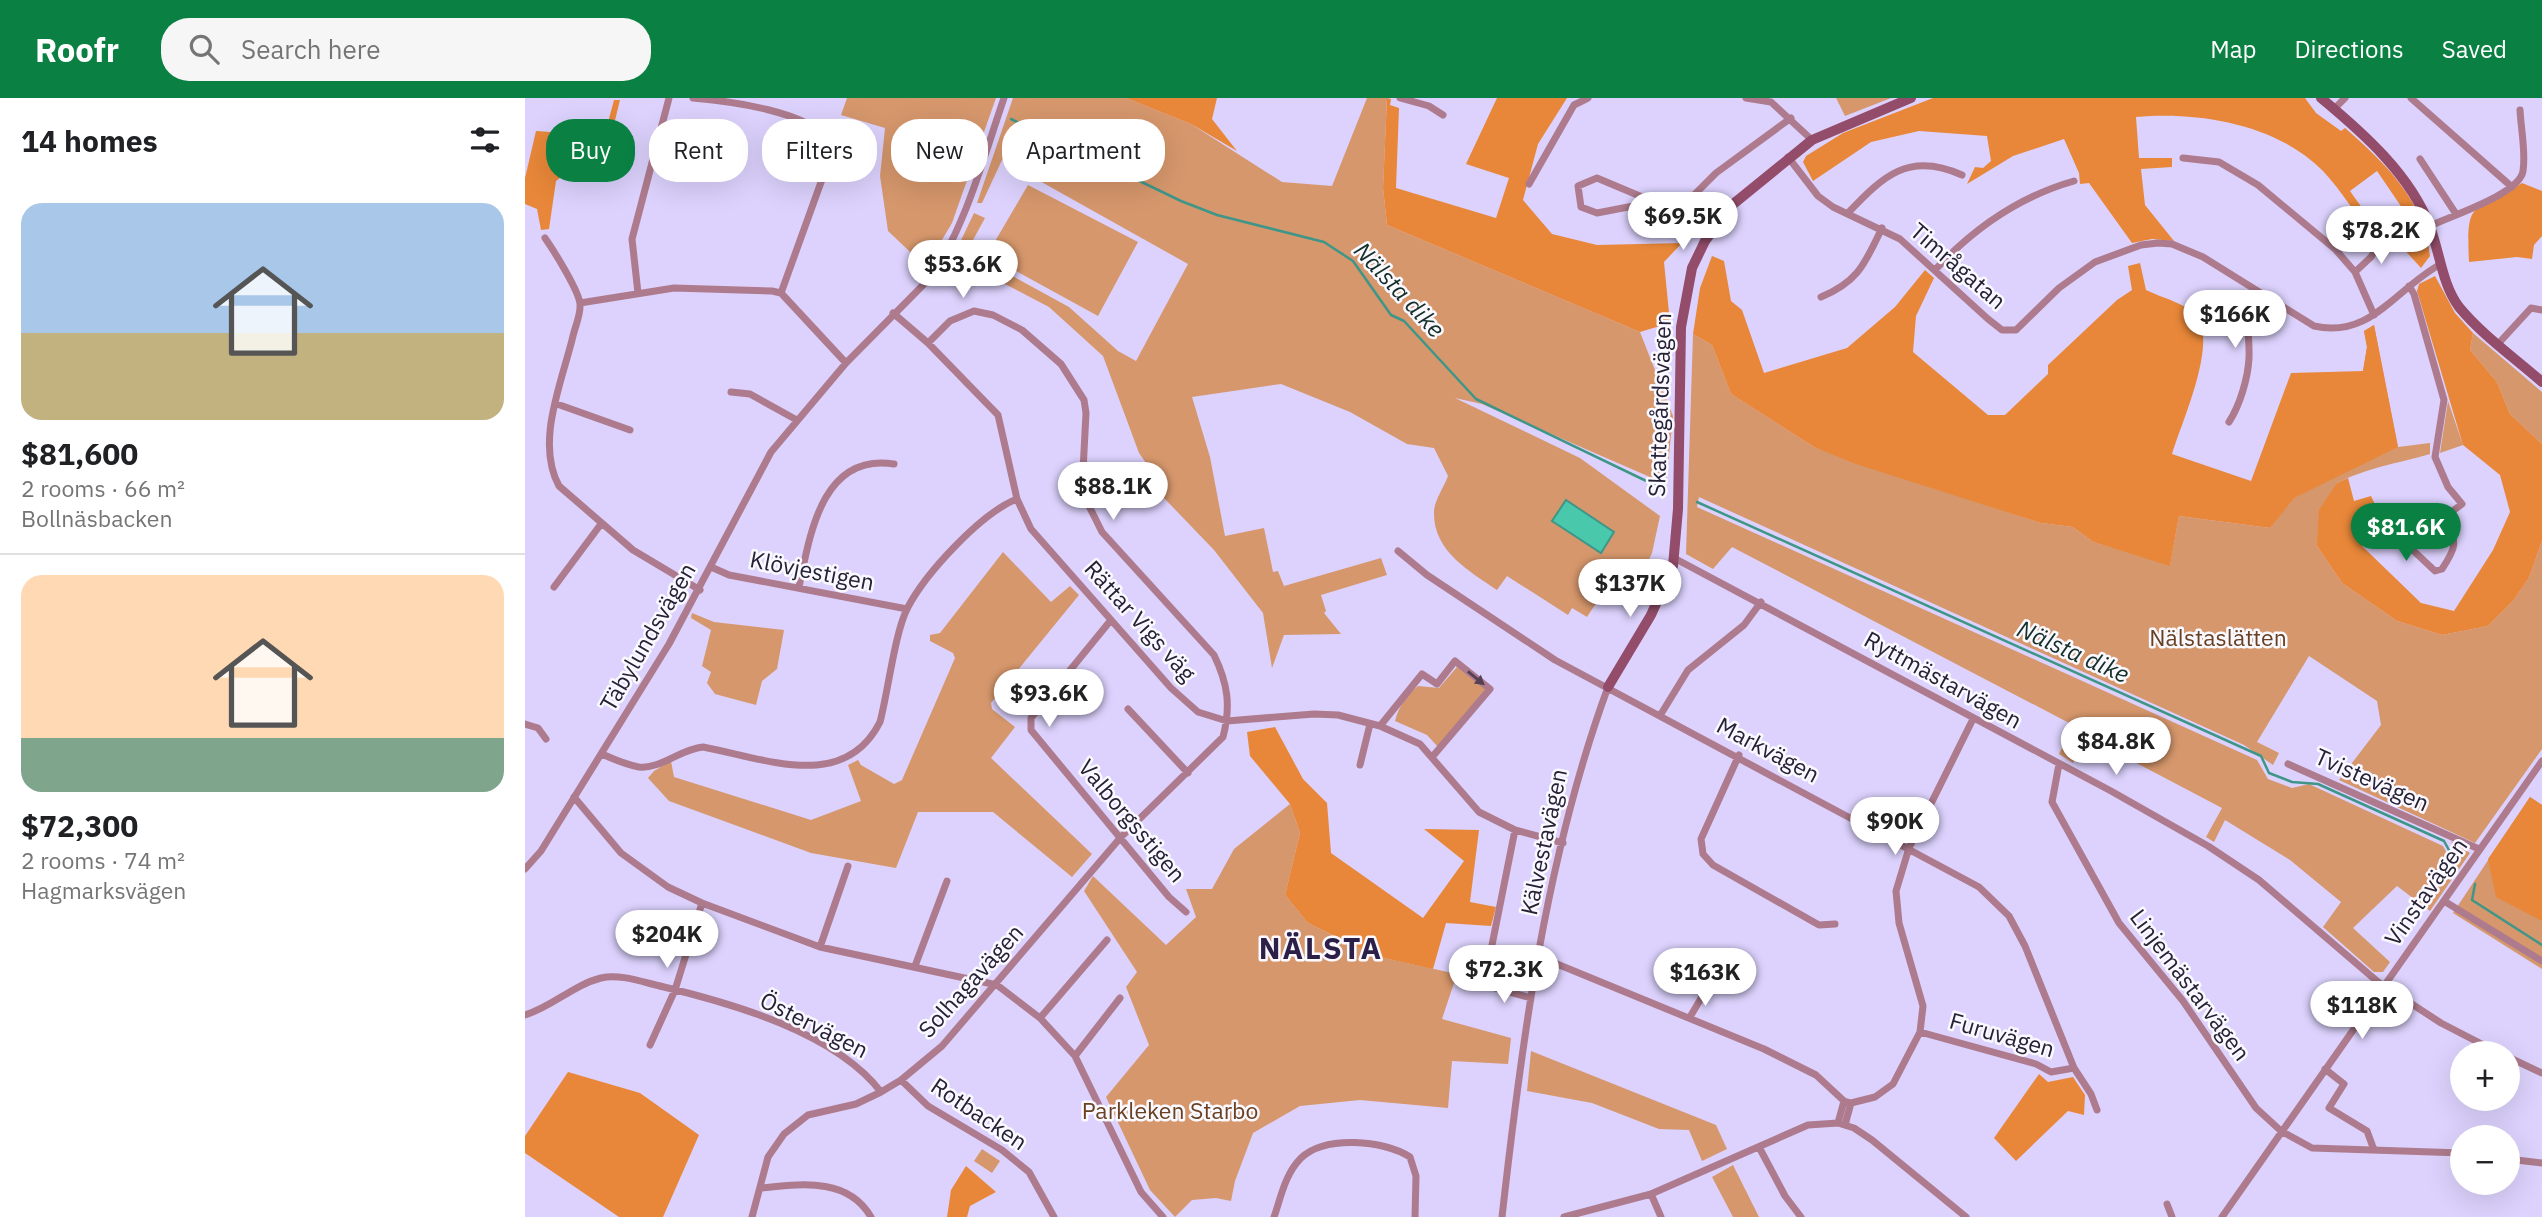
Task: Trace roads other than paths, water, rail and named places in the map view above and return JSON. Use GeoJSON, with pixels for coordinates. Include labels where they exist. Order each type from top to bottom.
{"type":"FeatureCollection","features":[{"type":"Feature","properties":{"kind":"street"},"geometry":{"type":"LineString","coordinates":[[638,293],[632,239],[669,98]]}},
{"type":"Feature","properties":{"kind":"street"},"geometry":{"type":"LineString","coordinates":[[693,98],[765,109],[816,128],[830,142],[829,160],[781,293]]}},
{"type":"Feature","properties":{"kind":"street","name":"Täbylundsvägen"},"geometry":{"type":"LineString","coordinates":[[525,869],[541,850],[602,754],[700,590],[747,491],[795,419],[893,313],[932,276],[961,225],[1004,98]]}},
{"type":"Feature","properties":{"kind":"street"},"geometry":{"type":"LineString","coordinates":[[1400,98],[1429,106],[1443,115]]}},
{"type":"Feature","properties":{"kind":"street"},"geometry":{"type":"LineString","coordinates":[[1529,184],[1574,105],[1588,98]]}},
{"type":"Feature","properties":{"kind":"street"},"geometry":{"type":"LineString","coordinates":[[1747,98],[1771,102],[1812,140]]}},
{"type":"Feature","properties":{"kind":"street","name":"Skattegårdsvägen"},"geometry":{"type":"LineString","coordinates":[[1608,687],[1651,615],[1670,576],[1674,558],[1681,327],[1692,268],[1705,241],[1732,205],[1812,140],[1911,98]]}},
{"type":"Feature","properties":{"kind":"street"},"geometry":{"type":"LineString","coordinates":[[2321,98],[2396,169],[2414,194],[2430,226],[2441,264],[2459,306],[2542,382]]}},
{"type":"Feature","properties":{"kind":"street"},"geometry":{"type":"LineString","coordinates":[[2334,109],[2345,98]]}},
{"type":"Feature","properties":{"kind":"street"},"geometry":{"type":"LineString","coordinates":[[2411,98],[2512,187]]}},
{"type":"Feature","properties":{"kind":"street"},"geometry":{"type":"LineString","coordinates":[[2430,226],[2519,182],[2523,172],[2519,110]]}},
{"type":"Feature","properties":{"kind":"street"},"geometry":{"type":"LineString","coordinates":[[1654,202],[1597,178],[1578,186],[1581,207],[1597,213],[1654,202],[1683,205],[1716,173],[1791,118]]}},
{"type":"Feature","properties":{"kind":"street","name":"Timrågatan"},"geometry":{"type":"LineString","coordinates":[[1788,158],[1818,195],[1900,239],[2002,330],[2021,328],[2059,288],[2095,262],[2141,245],[2172,244],[2203,257],[2314,326],[2332,330],[2351,328],[2374,315],[2441,264]]}},
{"type":"Feature","properties":{"kind":"street"},"geometry":{"type":"LineString","coordinates":[[2183,158],[2219,162],[2258,185],[2335,249],[2355,272],[2374,315]]}},
{"type":"Feature","properties":{"kind":"street"},"geometry":{"type":"LineString","coordinates":[[2420,159],[2456,214]]}},
{"type":"Feature","properties":{"kind":"street"},"geometry":{"type":"LineString","coordinates":[[1848,213],[1892,172],[1918,166],[1947,169],[1962,175]]}},
{"type":"Feature","properties":{"kind":"street"},"geometry":{"type":"LineString","coordinates":[[1935,270],[1959,244],[1989,221],[2046,189],[2074,181]]}},
{"type":"Feature","properties":{"kind":"street","name":"Timrågatan"},"geometry":{"type":"LineString","coordinates":[[1821,298],[1842,288],[1859,274],[1882,228]]}},
{"type":"Feature","properties":{"kind":"street"},"geometry":{"type":"LineString","coordinates":[[545,239],[560,260],[580,303],[548,435],[548,464],[559,486],[601,524],[633,550],[700,590]]}},
{"type":"Feature","properties":{"kind":"street"},"geometry":{"type":"LineString","coordinates":[[2355,272],[2371,257],[2382,239]]}},
{"type":"Feature","properties":{"kind":"street"},"geometry":{"type":"LineString","coordinates":[[2409,286],[2414,294],[2444,400],[2435,457],[2448,486],[2462,504],[2446,516],[2426,516],[2402,532],[2402,540],[2435,571],[2442,569],[2455,550],[2456,541],[2446,516]]}},
{"type":"Feature","properties":{"kind":"street"},"geometry":{"type":"LineString","coordinates":[[580,303],[638,293],[702,288],[781,293],[846,363]]}},
{"type":"Feature","properties":{"kind":"street"},"geometry":{"type":"LineString","coordinates":[[2229,422],[2247,376],[2247,310],[2255,291]]}},
{"type":"Feature","properties":{"kind":"street"},"geometry":{"type":"LineString","coordinates":[[2498,344],[2531,308],[2542,310]]}},
{"type":"Feature","properties":{"kind":"street"},"geometry":{"type":"LineString","coordinates":[[928,343],[950,321],[974,311],[993,315],[1022,330],[1062,364],[1084,400],[1086,412],[1083,471],[1089,506],[1102,532],[1214,655],[1224,677],[1229,698],[1227,721]]}},
{"type":"Feature","properties":{"kind":"street","name":"Rättar Vigs väg"},"geometry":{"type":"LineString","coordinates":[[893,313],[928,343],[998,415],[1017,499],[1031,529],[1171,688],[1198,712],[1227,721],[1314,714],[1338,715],[1380,726],[1420,744],[1479,812],[1515,830],[1563,843]]}},
{"type":"Feature","properties":{"kind":"street"},"geometry":{"type":"LineString","coordinates":[[731,392],[750,394],[795,419]]}},
{"type":"Feature","properties":{"kind":"street"},"geometry":{"type":"LineString","coordinates":[[557,404],[630,430]]}},
{"type":"Feature","properties":{"kind":"street"},"geometry":{"type":"LineString","coordinates":[[799,587],[810,537],[837,480],[856,467],[877,461],[894,464]]}},
{"type":"Feature","properties":{"kind":"street"},"geometry":{"type":"LineString","coordinates":[[602,754],[637,767],[648,767],[693,748],[703,747],[814,767],[852,756],[873,735],[880,722],[907,609],[933,571],[981,523],[995,510],[1017,499]]}},
{"type":"Feature","properties":{"kind":"street"},"geometry":{"type":"LineString","coordinates":[[554,587],[601,524]]}},
{"type":"Feature","properties":{"kind":"street","name":"Markvägen"},"geometry":{"type":"LineString","coordinates":[[1398,551],[1427,575],[1555,660],[1739,755],[1979,887],[2009,916],[2025,946],[2074,1068],[2091,1094],[2097,1110]]}},
{"type":"Feature","properties":{"kind":"street","name":"Ryttmästarvägen"},"geometry":{"type":"LineString","coordinates":[[1674,558],[1761,602],[2183,832],[2259,880],[2384,986],[2441,1023],[2476,1041]]}},
{"type":"Feature","properties":{"kind":"street","name":"Klövjestigen"},"geometry":{"type":"LineString","coordinates":[[711,566],[729,575],[907,609]]}},
{"type":"Feature","properties":{"kind":"street"},"geometry":{"type":"LineString","coordinates":[[1661,714],[1688,670],[1744,625],[1761,602]]}},
{"type":"Feature","properties":{"kind":"street","name":"Valborgsstigen"},"geometry":{"type":"LineString","coordinates":[[1111,620],[1031,718],[1031,730],[1169,897],[1187,912]]}},
{"type":"Feature","properties":{"kind":"street"},"geometry":{"type":"LineString","coordinates":[[1380,726],[1422,674],[1437,684],[1455,661],[1490,689],[1433,756]]}},
{"type":"Feature","properties":{"kind":"street","name":"Kälvestavägen"},"geometry":{"type":"LineString","coordinates":[[1502,1217],[1520,1053],[1531,998],[1583,754],[1608,687]]}},
{"type":"Feature","properties":{"kind":"street"},"geometry":{"type":"LineString","coordinates":[[1128,709],[1188,772]]}},
{"type":"Feature","properties":{"kind":"street"},"geometry":{"type":"LineString","coordinates":[[1847,1102],[1875,1097],[1893,1084],[1920,1032],[1923,1006],[1899,923],[1896,891],[1909,848],[1973,719]]}},
{"type":"Feature","properties":{"kind":"street","name":"Solhagavägen"},"geometry":{"type":"LineString","coordinates":[[752,1217],[768,1157],[784,1134],[808,1115],[856,1104],[881,1092],[901,1080],[954,1034],[1121,837],[1223,737],[1227,721]]}},
{"type":"Feature","properties":{"kind":"street"},"geometry":{"type":"LineString","coordinates":[[525,723],[538,728],[546,739]]}},
{"type":"Feature","properties":{"kind":"street"},"geometry":{"type":"LineString","coordinates":[[1360,765],[1370,723]]}},
{"type":"Feature","properties":{"kind":"street"},"geometry":{"type":"LineString","coordinates":[[1739,755],[1701,839],[1703,854],[1713,865],[1819,925],[1835,924]]}},
{"type":"Feature","properties":{"kind":"street","name":"Vinstavägen"},"geometry":{"type":"LineString","coordinates":[[2222,1217],[2542,761]]}},
{"type":"Feature","properties":{"kind":"street","name":"Linjemästarvägen"},"geometry":{"type":"LineString","coordinates":[[2059,764],[2052,802],[2119,923],[2183,1001],[2256,1108],[2281,1131],[2312,1148],[2450,1153]]}},
{"type":"Feature","properties":{"kind":"street","name":"Tvistevägen"},"geometry":{"type":"LineString","coordinates":[[2288,764],[2479,849]]}},
{"type":"Feature","properties":{"kind":"street"},"geometry":{"type":"LineString","coordinates":[[574,797],[621,853],[668,887],[702,903],[820,947],[997,985],[1041,1018],[1075,1056],[1141,1192],[1163,1217]]}},
{"type":"Feature","properties":{"kind":"street"},"geometry":{"type":"LineString","coordinates":[[1515,830],[1483,985],[1531,998]]}},
{"type":"Feature","properties":{"kind":"street"},"geometry":{"type":"LineString","coordinates":[[820,947],[848,866]]}},
{"type":"Feature","properties":{"kind":"street"},"geometry":{"type":"LineString","coordinates":[[915,966],[947,881]]}},
{"type":"Feature","properties":{"kind":"street"},"geometry":{"type":"LineString","coordinates":[[2444,901],[2542,961]]}},
{"type":"Feature","properties":{"kind":"street"},"geometry":{"type":"LineString","coordinates":[[650,1045],[675,990],[702,903]]}},
{"type":"Feature","properties":{"kind":"street"},"geometry":{"type":"LineString","coordinates":[[1041,1018],[1107,940]]}},
{"type":"Feature","properties":{"kind":"street"},"geometry":{"type":"LineString","coordinates":[[1540,957],[1690,1017],[1816,1074],[1847,1102]]}},
{"type":"Feature","properties":{"kind":"street"},"geometry":{"type":"LineString","coordinates":[[1690,1017],[1716,973]]}},
{"type":"Feature","properties":{"kind":"street","name":"Östervägen"},"geometry":{"type":"LineString","coordinates":[[525,1015],[574,988],[603,977],[633,980],[772,1020],[866,1073],[881,1092]]}},
{"type":"Feature","properties":{"kind":"street"},"geometry":{"type":"LineString","coordinates":[[1075,1056],[1120,998]]}},
{"type":"Feature","properties":{"kind":"street","name":"Furuvägen"},"geometry":{"type":"LineString","coordinates":[[1920,1032],[2036,1065],[2051,1072],[2074,1068]]}},
{"type":"Feature","properties":{"kind":"street"},"geometry":{"type":"LineString","coordinates":[[2520,1063],[2542,1073]]}},
{"type":"Feature","properties":{"kind":"street"},"geometry":{"type":"LineString","coordinates":[[2325,1069],[2344,1084],[2329,1108],[2367,1131],[2374,1150]]}},
{"type":"Feature","properties":{"kind":"street","name":"Rotbacken"},"geometry":{"type":"LineString","coordinates":[[901,1080],[928,1105],[1002,1150],[1029,1172],[1054,1217]]}},
{"type":"Feature","properties":{"kind":"street"},"geometry":{"type":"LineString","coordinates":[[1841,1124],[1847,1102]]}},
{"type":"Feature","properties":{"kind":"street"},"geometry":{"type":"LineString","coordinates":[[1564,1217],[1651,1194],[1808,1125],[1841,1124],[1872,1140],[1966,1217]]}},
{"type":"Feature","properties":{"kind":"street"},"geometry":{"type":"LineString","coordinates":[[1274,1217],[1287,1177],[1302,1156],[1329,1144],[1360,1144],[1398,1149],[1410,1157],[1416,1176],[1415,1217]]}},
{"type":"Feature","properties":{"kind":"street"},"geometry":{"type":"LineString","coordinates":[[1759,1147],[1785,1196],[1801,1217]]}},
{"type":"Feature","properties":{"kind":"street"},"geometry":{"type":"LineString","coordinates":[[2520,1160],[2542,1163]]}},
{"type":"Feature","properties":{"kind":"street"},"geometry":{"type":"LineString","coordinates":[[761,1188],[793,1185],[845,1190],[865,1207],[871,1217]]}},
{"type":"Feature","properties":{"kind":"street"},"geometry":{"type":"LineString","coordinates":[[1651,1194],[1661,1217]]}},
{"type":"Feature","properties":{"kind":"street"},"geometry":{"type":"LineString","coordinates":[[2167,1203],[2172,1217]]}},
{"type":"Feature","properties":{"kind":"waterway","name":"Nälsta dike"},"geometry":{"type":"LineString","coordinates":[[1142,182],[1217,215],[1324,242],[1353,261],[1391,315],[1404,321],[1476,399],[1665,490]]}},
{"type":"Feature","properties":{"kind":"waterway","name":"Nälsta dike"},"geometry":{"type":"LineString","coordinates":[[1697,502],[2261,756],[2269,773],[2292,782],[2318,784],[2444,841],[2456,863]]}},
{"type":"Feature","properties":{"kind":"waterway"},"geometry":{"type":"LineString","coordinates":[[2475,884],[2472,900],[2542,945]]}},
{"type":"Feature","properties":{"kind":"district","name":"NÄLSTA"},"geometry":{"type":"Point","coordinates":[1321,949]}},
{"type":"Feature","properties":{"kind":"park label","name":"Nälstaslätten"},"geometry":{"type":"Point","coordinates":[2218,638]}},
{"type":"Feature","properties":{"kind":"park label","name":"Parkleken Starbo"},"geometry":{"type":"Point","coordinates":[1170,1111]}}]}
